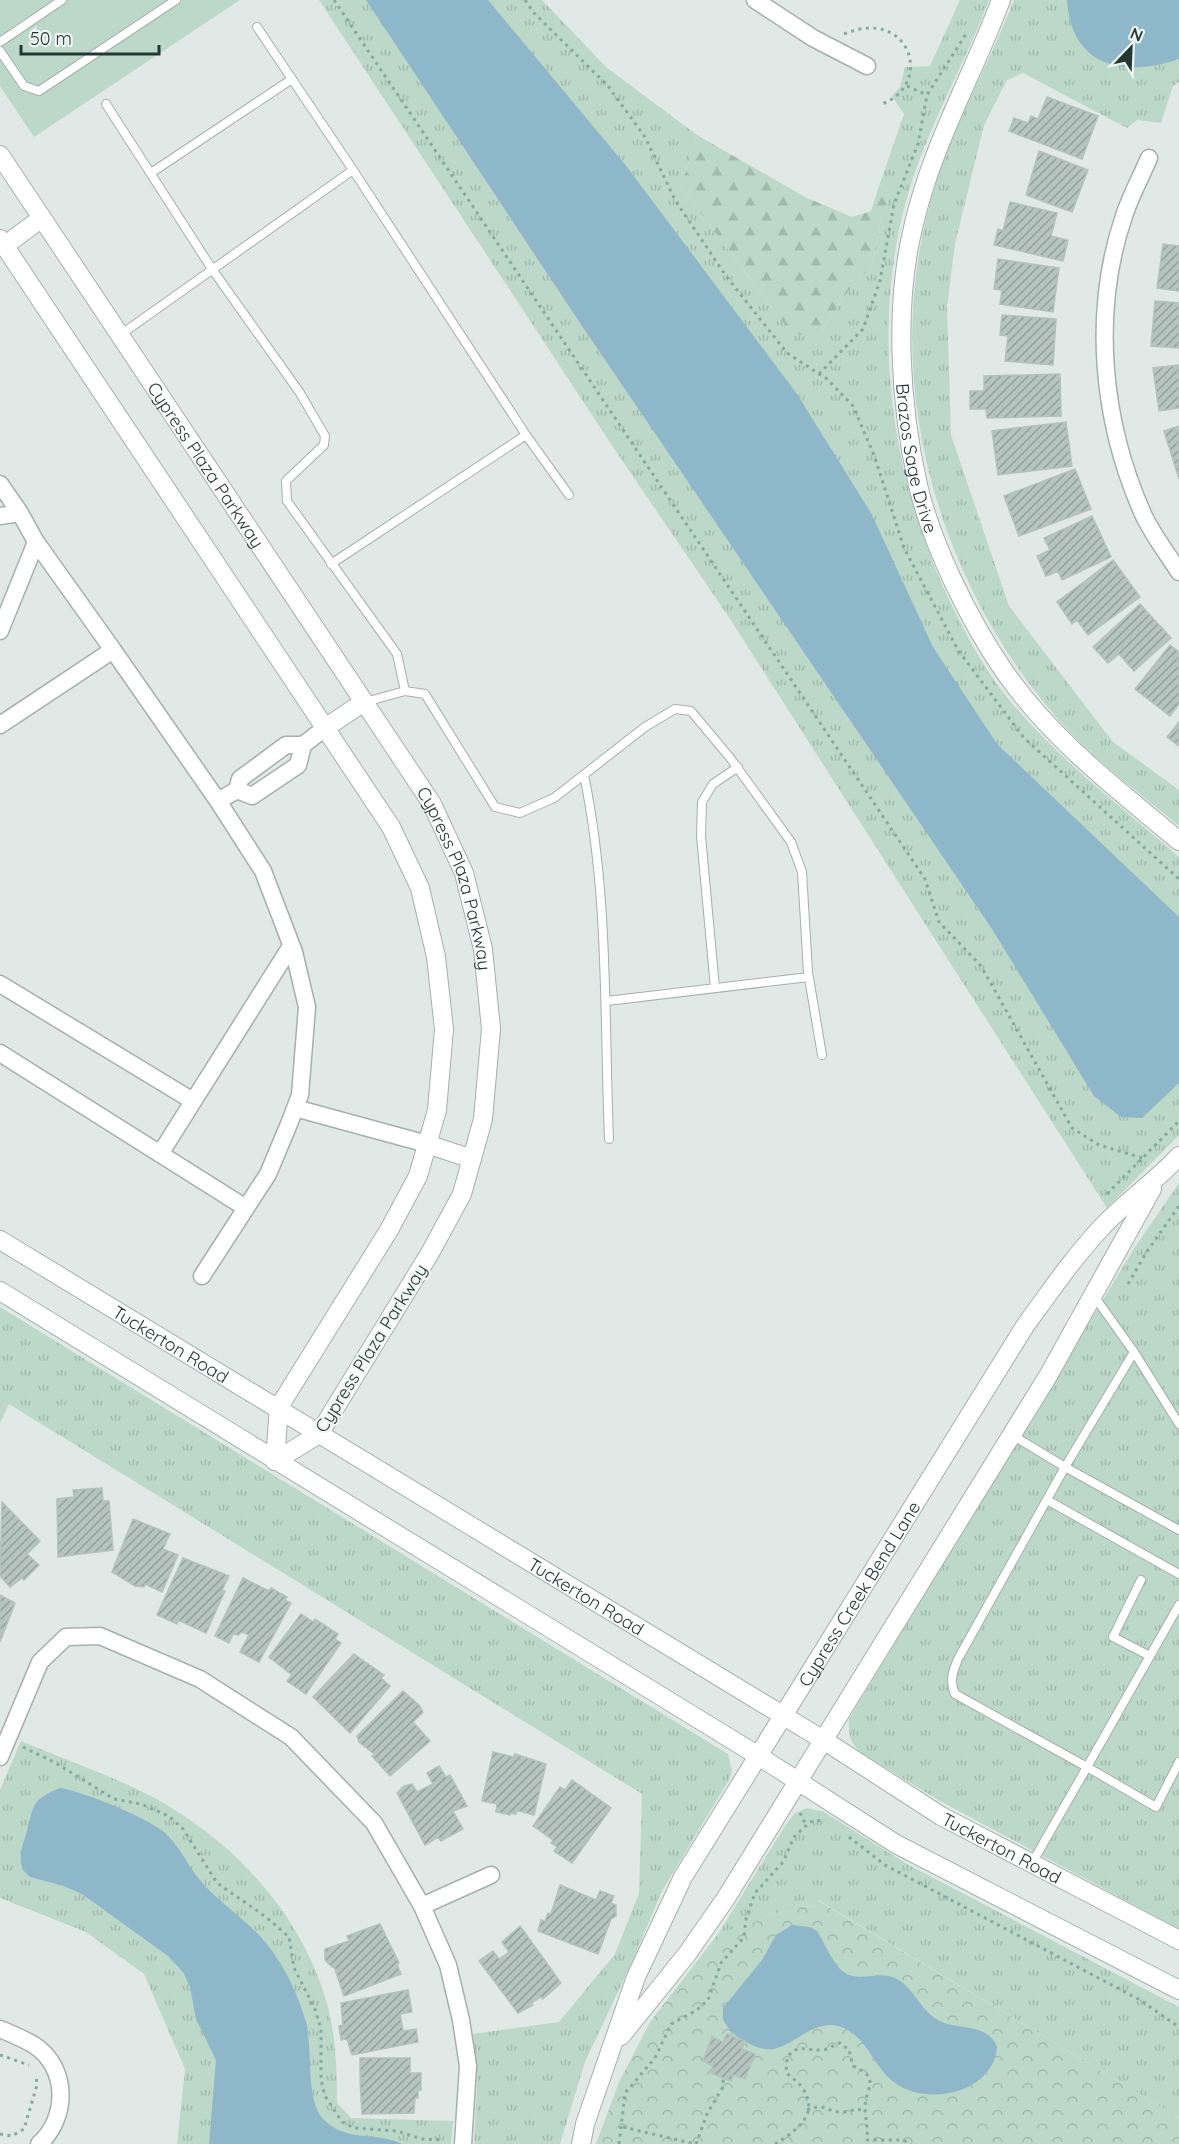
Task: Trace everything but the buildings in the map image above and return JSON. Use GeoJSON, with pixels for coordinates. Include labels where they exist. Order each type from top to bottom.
{"type":"FeatureCollection","features":[{"type":"Feature","properties":{"kind":"street"},"geometry":{"type":"LineString","coordinates":[[756,0],[813,38],[867,66]]}},
{"type":"Feature","properties":{"kind":"street","name":"Brazos Sage Drive"},"geometry":{"type":"LineString","coordinates":[[1000,0],[941,136],[912,230],[902,328],[909,428],[918,486],[951,575],[971,616],[1005,672],[1049,725],[1089,765],[1179,841]]}},
{"type":"Feature","properties":{"kind":"street","name":"Cypress Plaza Parkway"},"geometry":{"type":"LineString","coordinates":[[0,155],[432,804],[464,873],[483,949],[491,1029],[483,1119],[462,1194],[430,1253],[319,1434],[275,1461]]}},
{"type":"Feature","properties":{"kind":"street"},"geometry":{"type":"LineString","coordinates":[[1149,158],[1123,217],[1110,279],[1104,360],[1118,448],[1144,516],[1179,572]]}},
{"type":"Feature","properties":{"kind":"street"},"geometry":{"type":"LineString","coordinates":[[1,245],[42,218]]}},
{"type":"Feature","properties":{"kind":"street","name":"Cypress Plaza Parkway"},"geometry":{"type":"LineString","coordinates":[[1,245],[391,827],[420,888],[436,957],[444,1029],[437,1110],[418,1176],[389,1230],[279,1407],[275,1461]]}},
{"type":"Feature","properties":{"kind":"street"},"geometry":{"type":"LineString","coordinates":[[0,484],[36,542],[218,801],[263,871],[291,946],[307,1007],[300,1095],[295,1108],[268,1174],[202,1276]]}},
{"type":"Feature","properties":{"kind":"street"},"geometry":{"type":"LineString","coordinates":[[0,516],[20,513]]}},
{"type":"Feature","properties":{"kind":"street"},"geometry":{"type":"LineString","coordinates":[[0,631],[36,542]]}},
{"type":"Feature","properties":{"kind":"street"},"geometry":{"type":"LineString","coordinates":[[0,725],[113,650]]}},
{"type":"Feature","properties":{"kind":"street"},"geometry":{"type":"LineString","coordinates":[[218,801],[237,790],[240,779],[286,745],[303,745],[364,702]]}},
{"type":"Feature","properties":{"kind":"street"},"geometry":{"type":"LineString","coordinates":[[160,1154],[291,946]]}},
{"type":"Feature","properties":{"kind":"street"},"geometry":{"type":"LineString","coordinates":[[0,984],[193,1101]]}},
{"type":"Feature","properties":{"kind":"street"},"geometry":{"type":"LineString","coordinates":[[0,1053],[246,1208]]}},
{"type":"Feature","properties":{"kind":"street"},"geometry":{"type":"LineString","coordinates":[[295,1108],[427,1144],[472,1159]]}},
{"type":"Feature","properties":{"kind":"street","name":"Cypress Creek Bend Lane"},"geometry":{"type":"LineString","coordinates":[[581,2144],[585,2124],[636,1977],[662,1917],[683,1877],[1024,1326],[1058,1279],[1102,1227],[1157,1179],[1179,1156]]}},
{"type":"Feature","properties":{"kind":"street","name":"Cypress Creek Bend Lane"},"geometry":{"type":"LineString","coordinates":[[614,2045],[657,1993],[713,1917],[825,1741],[1012,1435],[1094,1296],[1157,1179]]}},
{"type":"Feature","properties":{"kind":"street","name":"Tuckerton Road"},"geometry":{"type":"LineString","coordinates":[[0,1240],[279,1407],[319,1434],[825,1741],[941,1816],[1179,1940]]}},
{"type":"Feature","properties":{"kind":"street"},"geometry":{"type":"LineString","coordinates":[[0,1291],[757,1755],[797,1783],[896,1844],[1179,1990]]}},
{"type":"Feature","properties":{"kind":"street"},"geometry":{"type":"LineString","coordinates":[[0,1757],[40,1662],[66,1636],[100,1636],[201,1679],[291,1737],[374,1823],[422,1906],[448,1965],[461,2020],[468,2066],[463,2144]]}},
{"type":"Feature","properties":{"kind":"street"},"geometry":{"type":"LineString","coordinates":[[422,1906],[491,1875]]}},
{"type":"Feature","properties":{"kind":"street"},"geometry":{"type":"LineString","coordinates":[[0,2029],[36,2046],[57,2071],[61,2103],[51,2130],[39,2144]]}},
{"type":"Feature","properties":{"kind":"lane"},"geometry":{"type":"LineString","coordinates":[[0,42],[62,0]]}},
{"type":"Feature","properties":{"kind":"lane"},"geometry":{"type":"LineString","coordinates":[[0,51],[24,86],[39,91],[176,0]]}},
{"type":"Feature","properties":{"kind":"lane"},"geometry":{"type":"LineString","coordinates":[[257,27],[526,435],[569,495]]}},
{"type":"Feature","properties":{"kind":"lane"},"geometry":{"type":"LineString","coordinates":[[151,173],[292,79]]}},
{"type":"Feature","properties":{"kind":"lane"},"geometry":{"type":"LineString","coordinates":[[106,104],[212,269],[300,393],[325,436],[324,445],[286,481],[287,501],[397,654],[405,691]]}},
{"type":"Feature","properties":{"kind":"lane"},"geometry":{"type":"LineString","coordinates":[[120,334],[353,170]]}},
{"type":"Feature","properties":{"kind":"lane"},"geometry":{"type":"LineString","coordinates":[[331,564],[526,435]]}},
{"type":"Feature","properties":{"kind":"lane"},"geometry":{"type":"LineString","coordinates":[[364,702],[405,691],[425,694],[495,807],[520,813],[554,798],[645,727],[675,709],[691,711],[738,767],[791,842],[802,872],[809,977],[822,1055]]}},
{"type":"Feature","properties":{"kind":"lane"},"geometry":{"type":"LineString","coordinates":[[714,988],[701,836],[702,802],[713,784],[738,767]]}},
{"type":"Feature","properties":{"kind":"lane"},"geometry":{"type":"LineString","coordinates":[[584,775],[595,829],[607,1000],[609,1139]]}},
{"type":"Feature","properties":{"kind":"lane"},"geometry":{"type":"LineString","coordinates":[[607,1000],[809,977]]}},
{"type":"Feature","properties":{"kind":"lane"},"geometry":{"type":"LineString","coordinates":[[1094,1296],[1134,1352],[1179,1424]]}},
{"type":"Feature","properties":{"kind":"lane"},"geometry":{"type":"LineString","coordinates":[[1134,1352],[1065,1467],[958,1659],[951,1675],[951,1686],[955,1694],[1156,1807],[1179,1762]]}},
{"type":"Feature","properties":{"kind":"lane"},"geometry":{"type":"LineString","coordinates":[[1012,1435],[1179,1530]]}},
{"type":"Feature","properties":{"kind":"lane"},"geometry":{"type":"LineString","coordinates":[[1047,1500],[1179,1574]]}},
{"type":"Feature","properties":{"kind":"lane"},"geometry":{"type":"LineString","coordinates":[[1141,1580],[1113,1637],[1150,1656]]}},
{"type":"Feature","properties":{"kind":"lane"},"geometry":{"type":"LineString","coordinates":[[1032,1863],[1179,1605]]}},
{"type":"Feature","properties":{"kind":"path"},"geometry":{"type":"LineString","coordinates":[[334,0],[926,879],[939,922],[981,966],[1072,1128],[1099,1145],[1143,1158]]}},
{"type":"Feature","properties":{"kind":"path"},"geometry":{"type":"LineString","coordinates":[[525,0],[614,94],[645,137],[675,200],[726,276],[787,353],[819,374],[853,406],[874,455],[904,548],[958,650],[1024,738],[1179,879]]}},
{"type":"Feature","properties":{"kind":"path"},"geometry":{"type":"LineString","coordinates":[[842,34],[857,28],[883,27],[902,39],[910,65],[906,86],[896,97],[882,104]]}},
{"type":"Feature","properties":{"kind":"path"},"geometry":{"type":"LineString","coordinates":[[819,374],[863,329],[880,281],[894,204],[918,144],[927,95],[969,29]]}},
{"type":"Feature","properties":{"kind":"path"},"geometry":{"type":"LineString","coordinates":[[906,86],[927,95]]}},
{"type":"Feature","properties":{"kind":"path"},"geometry":{"type":"LineString","coordinates":[[1104,1197],[1179,1121]]}},
{"type":"Feature","properties":{"kind":"path"},"geometry":{"type":"LineString","coordinates":[[1128,1284],[1146,1253],[1179,1206]]}},
{"type":"Feature","properties":{"kind":"path"},"geometry":{"type":"LineString","coordinates":[[7,1740],[54,1762],[114,1799],[141,1804],[169,1816],[183,1829],[217,1883],[266,1917],[289,1937],[294,1968],[321,2029],[321,2080],[325,2096],[342,2122],[354,2128],[397,2131],[422,2139],[443,2140]]}},
{"type":"Feature","properties":{"kind":"path"},"geometry":{"type":"LineString","coordinates":[[620,2144],[623,2127],[622,2105],[625,2093],[655,2058],[671,2024],[697,2010],[708,2000],[721,1963],[744,1937],[755,1893],[783,1862],[798,1831],[810,1822],[825,1821]]}},
{"type":"Feature","properties":{"kind":"path"},"geometry":{"type":"LineString","coordinates":[[845,1833],[885,1865],[1140,2000],[1179,2027]]}},
{"type":"Feature","properties":{"kind":"path"},"geometry":{"type":"LineString","coordinates":[[776,2144],[799,2130],[804,2123],[807,2110],[807,2101],[801,2086],[786,2072],[787,2058],[796,2049],[805,2047],[825,2050],[840,2043],[849,2050],[853,2066],[866,2073],[871,2083],[865,2111],[868,2122],[867,2142],[903,2140],[911,2144]]}},
{"type":"Feature","properties":{"kind":"path"},"geometry":{"type":"LineString","coordinates":[[0,2055],[35,2070],[37,2085],[24,2129],[12,2136],[0,2134]]}},
{"type":"Feature","properties":{"kind":"path"},"geometry":{"type":"LineString","coordinates":[[623,2127],[695,2144],[707,2114],[723,2086],[723,2079]]}},
{"type":"Feature","properties":{"kind":"path"},"geometry":{"type":"LineString","coordinates":[[807,2110],[819,2105],[843,2112],[858,2108],[865,2111]]}},
{"type":"Feature","properties":{"kind":"green space"},"geometry":{"type":"Polygon","coordinates":[[[0,0],[240,0],[34,137],[0,86],[0,0]]]}},
{"type":"Feature","properties":{"kind":"green space"},"geometry":{"type":"Polygon","coordinates":[[[319,0],[542,0],[606,67],[697,135],[681,187],[788,329],[820,334],[847,293],[872,266],[880,223],[891,191],[879,186],[904,114],[892,96],[900,87],[905,67],[930,66],[960,0],[989,0],[936,120],[908,194],[896,247],[890,301],[889,355],[893,409],[902,462],[916,514],[934,565],[956,614],[986,668],[1026,720],[1047,741],[1179,857],[1179,1135],[1107,1208],[728,616],[613,447],[319,0]]]}},
{"type":"Feature","properties":{"kind":"green space"},"geometry":{"type":"Polygon","coordinates":[[[1014,0],[1179,0],[1179,82],[1173,86],[1161,123],[1137,120],[1127,128],[1023,73],[1007,80],[984,125],[955,244],[947,307],[951,435],[1009,606],[1113,742],[1179,790],[1179,826],[1084,746],[1056,717],[1013,661],[978,601],[949,536],[928,469],[916,400],[912,329],[918,259],[942,166],[1014,0]]]}},
{"type":"Feature","properties":{"kind":"green space"},"geometry":{"type":"Polygon","coordinates":[[[697,135],[805,197],[852,217],[871,211],[879,186],[891,191],[880,223],[872,266],[847,293],[820,334],[810,339],[788,329],[681,187],[697,135]]]}},
{"type":"Feature","properties":{"kind":"green space"},"geometry":{"type":"Polygon","coordinates":[[[1179,1183],[1179,1929],[940,1801],[861,1753],[854,1745],[849,1733],[849,1719],[1135,1247],[1179,1183]]]}},
{"type":"Feature","properties":{"kind":"green space"},"geometry":{"type":"Polygon","coordinates":[[[0,1307],[728,1754],[732,1771],[729,1780],[662,1891],[585,2062],[560,2144],[474,2144],[477,2084],[473,2034],[559,2022],[615,1954],[639,1893],[642,1794],[9,1404],[0,1423],[0,1307]]]}},
{"type":"Feature","properties":{"kind":"green space"},"geometry":{"type":"Polygon","coordinates":[[[21,1741],[143,1792],[175,1810],[233,1854],[281,1909],[301,1940],[316,1973],[328,2007],[333,2031],[337,2103],[351,2118],[453,2121],[451,2144],[177,2144],[185,2069],[144,1974],[86,1932],[0,1898],[0,1790],[21,1741]]]}},
{"type":"Feature","properties":{"kind":"green space"},"geometry":{"type":"Polygon","coordinates":[[[807,1808],[824,1812],[907,1864],[1179,2007],[1179,2118],[818,1900],[812,1907],[785,1904],[764,1919],[718,1934],[785,1826],[795,1813],[807,1808]]]}},
{"type":"Feature","properties":{"kind":"green space"},"geometry":{"type":"Polygon","coordinates":[[[817,1900],[1179,2118],[1179,2144],[596,2144],[619,2082],[650,2022],[718,1934],[764,1919],[785,1904],[812,1907],[817,1900]]]}},
{"type":"Feature","properties":{"kind":"water"},"geometry":{"type":"Polygon","coordinates":[[[366,0],[488,0],[627,167],[797,394],[871,513],[933,647],[997,744],[1179,917],[1179,1083],[1142,1118],[1121,1117],[1094,1096],[992,929],[580,323],[366,0]]]}},
{"type":"Feature","properties":{"kind":"water"},"geometry":{"type":"Polygon","coordinates":[[[1067,0],[1179,0],[1179,59],[1159,65],[1139,67],[1104,62],[1090,53],[1078,40],[1071,23],[1067,0]]]}},
{"type":"Feature","properties":{"kind":"water"},"geometry":{"type":"Polygon","coordinates":[[[60,1788],[83,1794],[130,1813],[156,1826],[169,1837],[206,1887],[267,1944],[287,1976],[306,2022],[314,2099],[323,2119],[332,2127],[342,2131],[402,2144],[209,2144],[216,2060],[196,2019],[190,1987],[183,1972],[168,1956],[82,1894],[64,1886],[30,1877],[23,1870],[21,1852],[34,1806],[42,1797],[60,1788]]]}},
{"type":"Feature","properties":{"kind":"water"},"geometry":{"type":"Polygon","coordinates":[[[792,1925],[810,1927],[817,1931],[833,1959],[845,1973],[857,1977],[889,1976],[895,1978],[902,1982],[926,2010],[938,2020],[979,2030],[986,2034],[997,2047],[993,2063],[972,2085],[941,2094],[924,2094],[895,2083],[880,2068],[855,2035],[838,2026],[821,2026],[774,2049],[760,2048],[745,2042],[727,2027],[723,2017],[723,2008],[762,1960],[776,1935],[792,1925]]]}}]}
